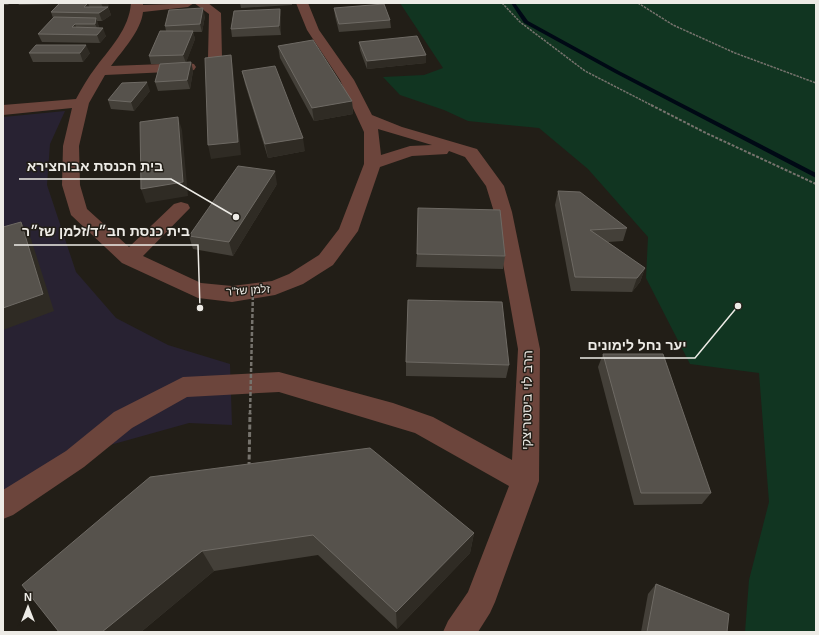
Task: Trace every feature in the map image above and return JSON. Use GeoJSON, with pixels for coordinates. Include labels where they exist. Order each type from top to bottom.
{"type":"FeatureCollection","features":[{"type":"Feature","properties":{"kind":"street"},"geometry":{"type":"LineString","coordinates":[[137,6],[188,3]]}},
{"type":"Feature","properties":{"kind":"street"},"geometry":{"type":"LineString","coordinates":[[200,3],[215,13],[215,58]]}},
{"type":"Feature","properties":{"kind":"street","name":"זלמן שז\"ר"},"geometry":{"type":"LineString","coordinates":[[137,6],[136,17],[128,33],[100,71],[81,103],[71,146],[71,185],[78,211],[128,258],[198,290],[232,294],[275,288],[296,279],[326,260],[348,231],[358,208],[373,164],[372,132],[347,80],[313,30],[302,3]]}},
{"type":"Feature","properties":{"kind":"street"},"geometry":{"type":"LineString","coordinates":[[100,71],[190,67]]}},
{"type":"Feature","properties":{"kind":"street"},"geometry":{"type":"LineString","coordinates":[[3,110],[81,103]]}},
{"type":"Feature","properties":{"kind":"street","name":"הרב לוי ביסטריצקי"},"geometry":{"type":"LineString","coordinates":[[365,118],[396,130],[436,140],[471,153],[495,186],[503,212],[529,349],[525,481],[479,602],[459,632]]}},
{"type":"Feature","properties":{"kind":"street"},"geometry":{"type":"LineString","coordinates":[[373,164],[410,150],[426,149],[441,150],[478,163]]}},
{"type":"Feature","properties":{"kind":"street"},"geometry":{"type":"LineString","coordinates":[[128,258],[181,208]]}},
{"type":"Feature","properties":{"kind":"street"},"geometry":{"type":"LineString","coordinates":[[3,506],[75,459],[123,420],[183,387],[279,382],[393,414],[424,425],[525,481]]}},
{"type":"Feature","properties":{"kind":"path"},"geometry":{"type":"LineString","coordinates":[[502,3],[520,22],[559,54],[585,71],[706,133],[816,184]]}},
{"type":"Feature","properties":{"kind":"path"},"geometry":{"type":"LineString","coordinates":[[638,3],[673,24],[735,53],[816,83]]}},
{"type":"Feature","properties":{"kind":"path"},"geometry":{"type":"LineString","coordinates":[[249,472],[253,291]]}},
{"type":"Feature","properties":{"kind":"shaded area"},"geometry":{"type":"Polygon","coordinates":[[[65,111],[50,144],[47,185],[76,272],[116,318],[168,345],[230,364],[232,425],[189,423],[103,447],[3,517],[3,117],[65,111]]]}},
{"type":"Feature","properties":{"kind":"green space"},"geometry":{"type":"Polygon","coordinates":[[[400,3],[816,3],[816,632],[745,632],[749,580],[769,502],[759,373],[690,364],[646,278],[648,237],[588,169],[539,128],[468,121],[444,110],[400,95],[383,77],[424,75],[443,68],[400,3]]]}},
{"type":"Feature","properties":{"kind":"building"},"geometry":{"type":"Polygon","coordinates":[[[60,3],[88,3],[84,7],[108,7],[99,13],[51,12],[60,3]]]}},
{"type":"Feature","properties":{"kind":"building"},"geometry":{"type":"Polygon","coordinates":[[[384,4],[390,20],[339,24],[334,8],[384,4]]]}},
{"type":"Feature","properties":{"kind":"building"},"geometry":{"type":"Polygon","coordinates":[[[203,8],[200,24],[165,26],[169,10],[203,8]]]}},
{"type":"Feature","properties":{"kind":"building"},"geometry":{"type":"Polygon","coordinates":[[[280,9],[279,26],[231,29],[234,11],[280,9]]]}},
{"type":"Feature","properties":{"kind":"building"},"geometry":{"type":"Polygon","coordinates":[[[54,17],[96,18],[95,24],[75,24],[72,27],[103,28],[97,35],[38,34],[54,17]]]}},
{"type":"Feature","properties":{"kind":"building"},"geometry":{"type":"Polygon","coordinates":[[[160,31],[193,31],[183,55],[149,56],[160,31]]]}},
{"type":"Feature","properties":{"kind":"building"},"geometry":{"type":"Polygon","coordinates":[[[417,36],[426,55],[367,61],[359,42],[417,36]]]}},
{"type":"Feature","properties":{"kind":"building"},"geometry":{"type":"Polygon","coordinates":[[[313,40],[352,101],[312,108],[278,46],[313,40]]]}},
{"type":"Feature","properties":{"kind":"building"},"geometry":{"type":"Polygon","coordinates":[[[36,45],[86,45],[80,53],[29,53],[36,45]]]}},
{"type":"Feature","properties":{"kind":"building"},"geometry":{"type":"Polygon","coordinates":[[[231,55],[238,142],[208,145],[205,58],[231,55]]]}},
{"type":"Feature","properties":{"kind":"building"},"geometry":{"type":"Polygon","coordinates":[[[191,62],[187,80],[155,82],[160,64],[191,62]]]}},
{"type":"Feature","properties":{"kind":"building"},"geometry":{"type":"Polygon","coordinates":[[[275,66],[303,138],[265,144],[242,71],[275,66]]]}},
{"type":"Feature","properties":{"kind":"building"},"geometry":{"type":"Polygon","coordinates":[[[147,82],[131,102],[108,100],[122,83],[147,82]]]}},
{"type":"Feature","properties":{"kind":"building"},"geometry":{"type":"Polygon","coordinates":[[[178,117],[183,182],[141,189],[140,122],[178,117]]]}},
{"type":"Feature","properties":{"kind":"building"},"geometry":{"type":"Polygon","coordinates":[[[238,166],[275,171],[229,242],[189,236],[238,166]]]}},
{"type":"Feature","properties":{"kind":"building"},"geometry":{"type":"Polygon","coordinates":[[[558,191],[580,192],[627,228],[590,230],[645,268],[637,278],[575,277],[558,191]]]}},
{"type":"Feature","properties":{"kind":"building"},"geometry":{"type":"Polygon","coordinates":[[[418,208],[500,210],[505,256],[417,254],[418,208]]]}},
{"type":"Feature","properties":{"kind":"building"},"geometry":{"type":"Polygon","coordinates":[[[21,222],[43,294],[3,308],[3,227],[21,222]]]}},
{"type":"Feature","properties":{"kind":"building"},"geometry":{"type":"Polygon","coordinates":[[[408,300],[502,302],[509,365],[406,362],[408,300]]]}},
{"type":"Feature","properties":{"kind":"building"},"geometry":{"type":"Polygon","coordinates":[[[603,354],[663,354],[711,493],[641,493],[603,354]]]}},
{"type":"Feature","properties":{"kind":"building"},"geometry":{"type":"Polygon","coordinates":[[[370,448],[474,533],[396,612],[313,535],[202,551],[102,632],[59,632],[22,585],[150,477],[370,448]]]}},
{"type":"Feature","properties":{"kind":"building"},"geometry":{"type":"Polygon","coordinates":[[[656,584],[729,614],[727,632],[647,632],[656,584]]]}},
{"type":"Feature","properties":{"kind":"waterway"},"geometry":{"type":"LineString","coordinates":[[513,3],[526,22],[617,72],[816,176]]}},
{"type":"Feature","properties":{"kind":"place","name":"בית הכנסת אבוחצירא"},"geometry":{"type":"Point","coordinates":[236,217]}},
{"type":"Feature","properties":{"kind":"place","name":"יער נחל לימונים"},"geometry":{"type":"Point","coordinates":[738,306]}},
{"type":"Feature","properties":{"kind":"place","name":"בית כנסת חב״ד/זלמן שז״ר"},"geometry":{"type":"Point","coordinates":[200,308]}}]}
